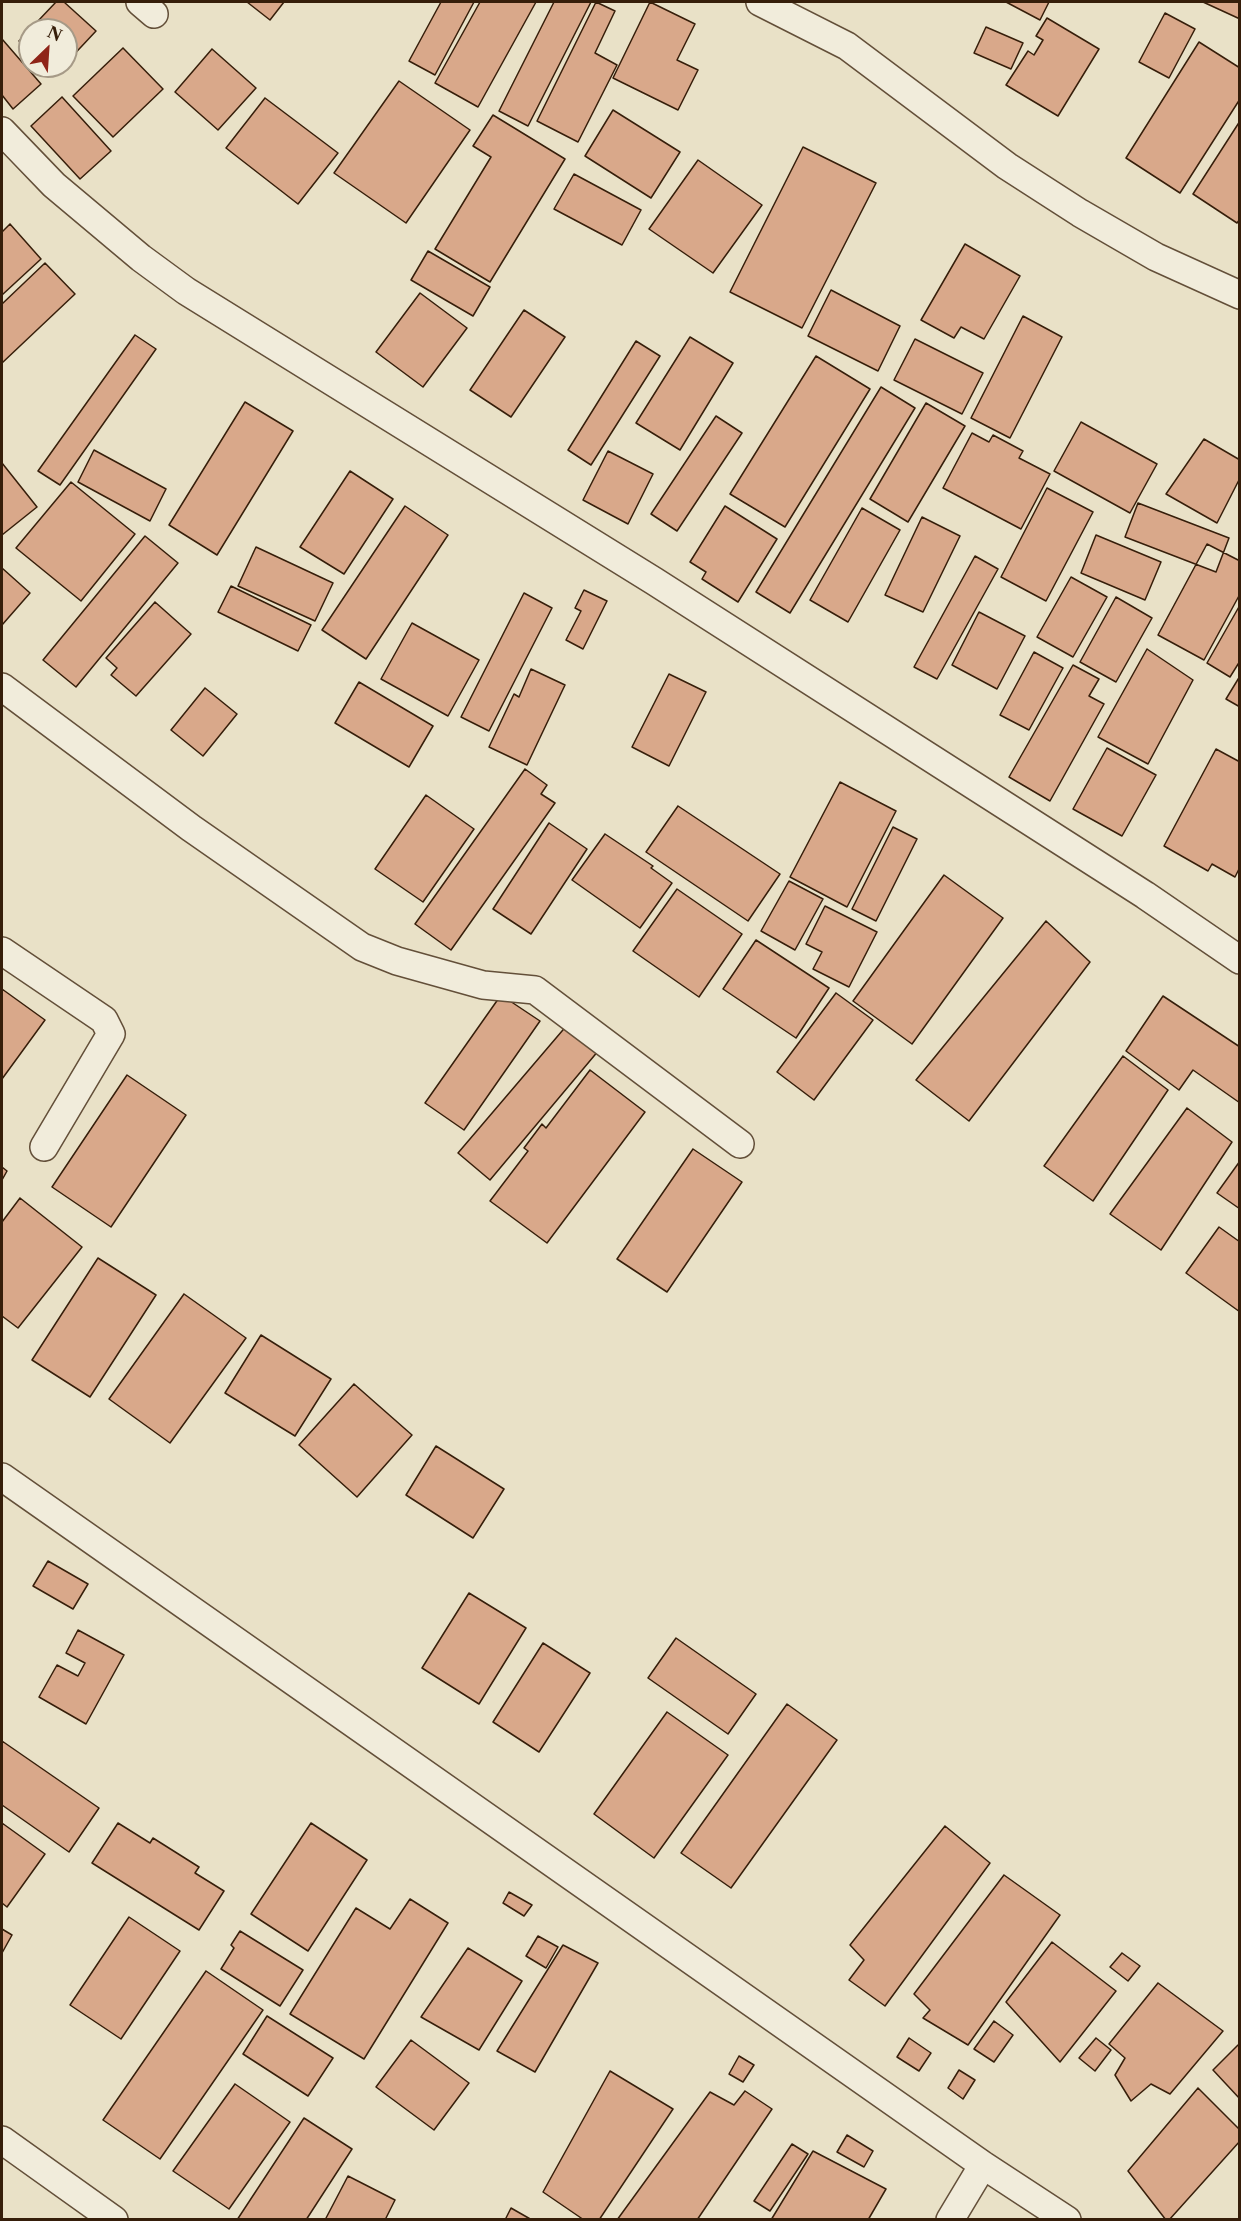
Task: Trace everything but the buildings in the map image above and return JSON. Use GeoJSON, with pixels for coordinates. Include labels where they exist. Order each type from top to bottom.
{"type":"FeatureCollection","features":[{"type":"Feature","properties":{"kind":"street"},"geometry":{"type":"LineString","coordinates":[[760,2],[847,46],[1007,166],[1080,213],[1156,256],[1239,295]]}},
{"type":"Feature","properties":{"kind":"street"},"geometry":{"type":"LineString","coordinates":[[2,131],[54,185],[141,258],[186,291],[654,581],[1145,896],[1239,960]]}},
{"type":"Feature","properties":{"kind":"street"},"geometry":{"type":"LineString","coordinates":[[2,687],[191,828],[362,947],[397,961],[483,985],[535,990],[740,1144]]}},
{"type":"Feature","properties":{"kind":"street"},"geometry":{"type":"LineString","coordinates":[[2,951],[104,1020],[111,1034],[44,1147]]}},
{"type":"Feature","properties":{"kind":"street"},"geometry":{"type":"LineString","coordinates":[[2,1477],[1066,2220]]}},
{"type":"Feature","properties":{"kind":"street"},"geometry":{"type":"LineString","coordinates":[[2,2140],[114,2220]]}},
{"type":"Feature","properties":{"kind":"street"},"geometry":{"type":"LineString","coordinates":[[950,2220],[983,2164]]}}]}
